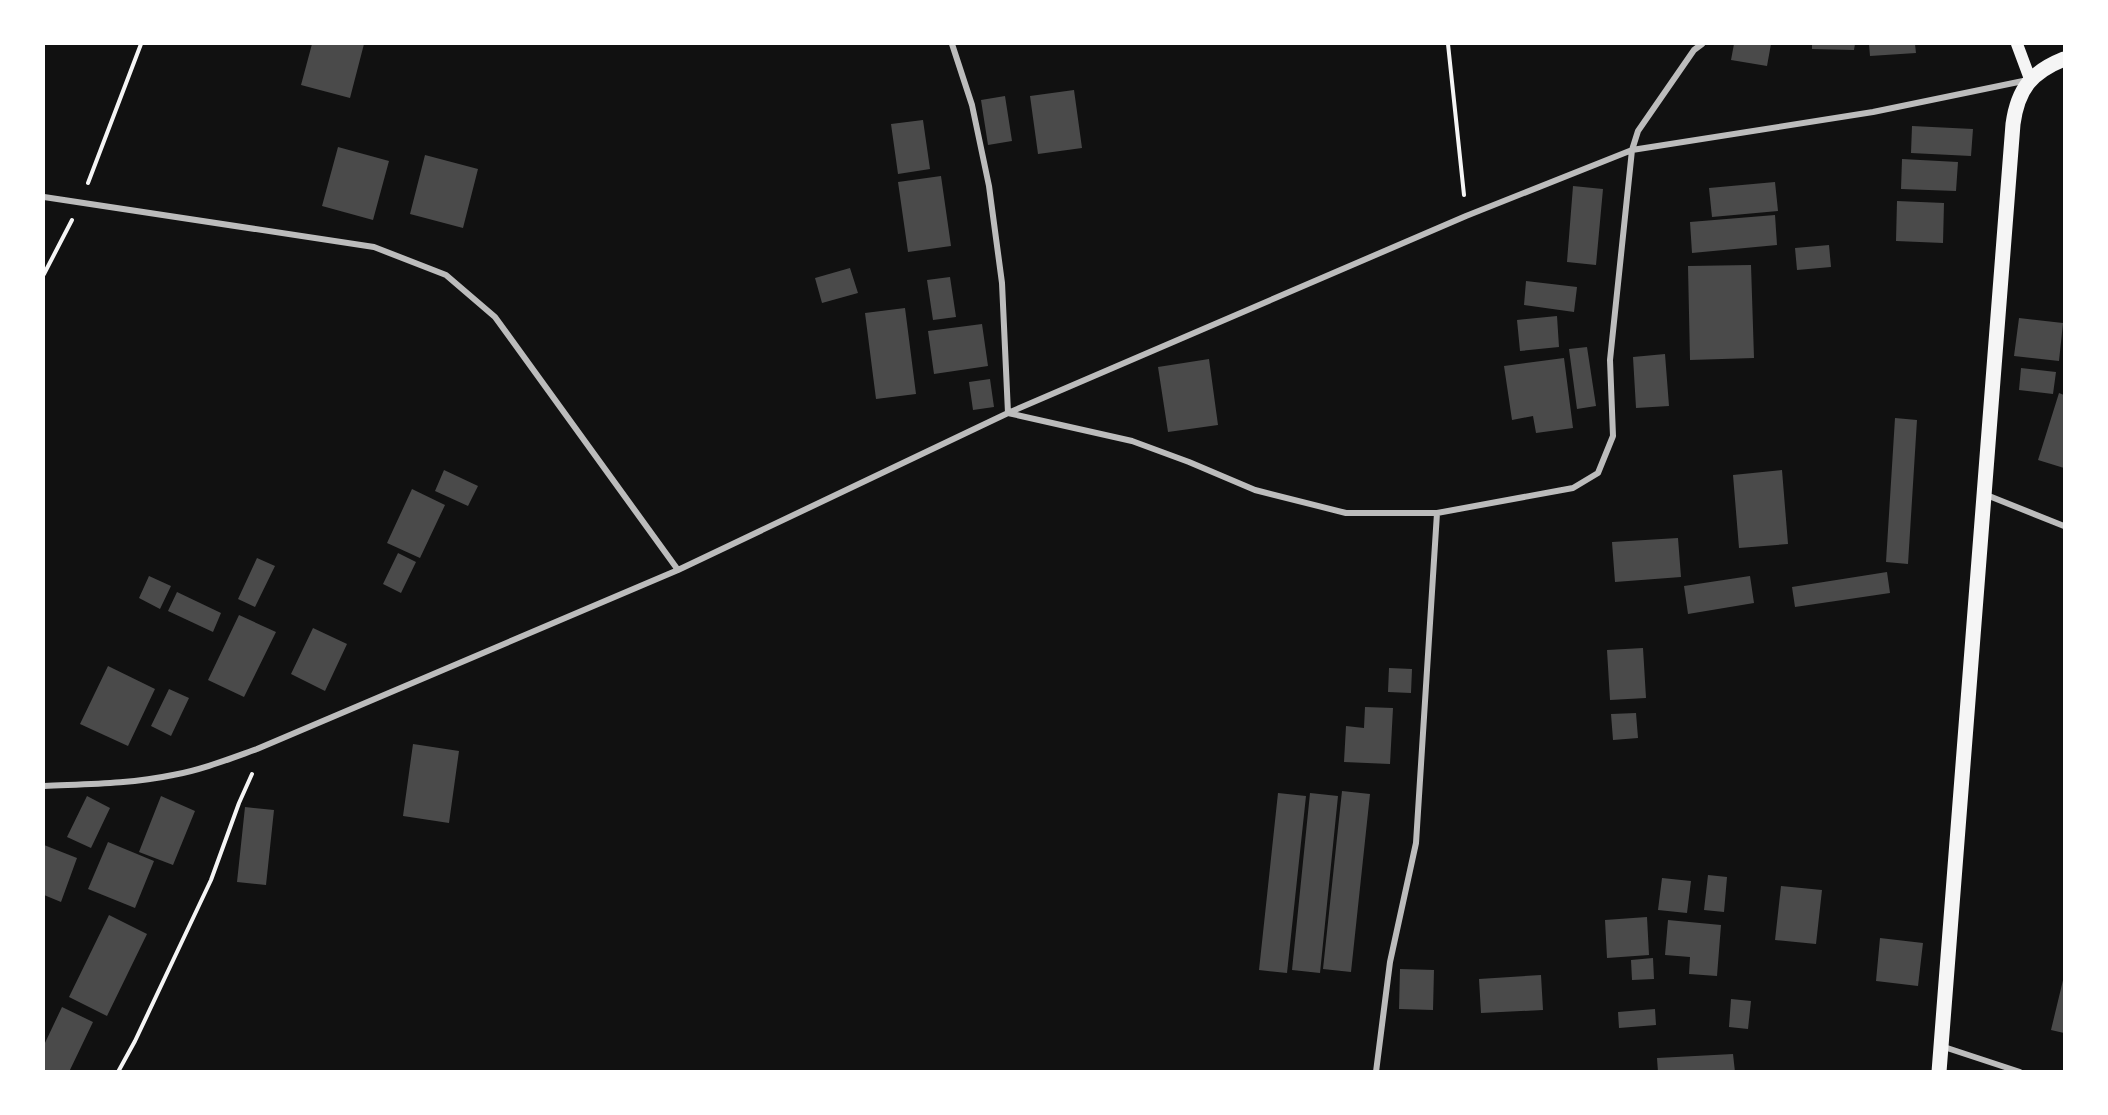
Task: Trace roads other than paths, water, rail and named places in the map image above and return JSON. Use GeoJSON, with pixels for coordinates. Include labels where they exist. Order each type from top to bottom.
{"type":"FeatureCollection","features":[{"type":"Feature","properties":{"kind":"main road"},"geometry":{"type":"LineString","coordinates":[[2017,44],[2030,79]]}},
{"type":"Feature","properties":{"kind":"main road"},"geometry":{"type":"LineString","coordinates":[[1939,1071],[2013,123],[2018,101],[2030,79],[2044,68],[2064,59]]}},
{"type":"Feature","properties":{"kind":"street"},"geometry":{"type":"LineString","coordinates":[[952,44],[972,105],[989,186],[1002,283],[1008,413]]}},
{"type":"Feature","properties":{"kind":"street"},"geometry":{"type":"LineString","coordinates":[[1008,413],[1132,441],[1255,490],[1346,513],[1437,513],[1573,488],[1598,473],[1613,436],[1610,360],[1632,150],[1641,126],[1694,50],[1701,44]]}},
{"type":"Feature","properties":{"kind":"street"},"geometry":{"type":"LineString","coordinates":[[44,786],[118,783],[172,776],[204,768],[257,749],[678,570],[1008,413],[1466,216],[1632,150],[1873,112],[2030,79]]}},
{"type":"Feature","properties":{"kind":"street"},"geometry":{"type":"LineString","coordinates":[[44,197],[374,247],[446,275],[495,317],[678,570]]}},
{"type":"Feature","properties":{"kind":"street"},"geometry":{"type":"LineString","coordinates":[[1983,494],[2064,526]]}},
{"type":"Feature","properties":{"kind":"street"},"geometry":{"type":"LineString","coordinates":[[1376,1071],[1390,962],[1416,843],[1437,513]]}},
{"type":"Feature","properties":{"kind":"street"},"geometry":{"type":"LineString","coordinates":[[1941,1046],[2020,1071]]}}]}
